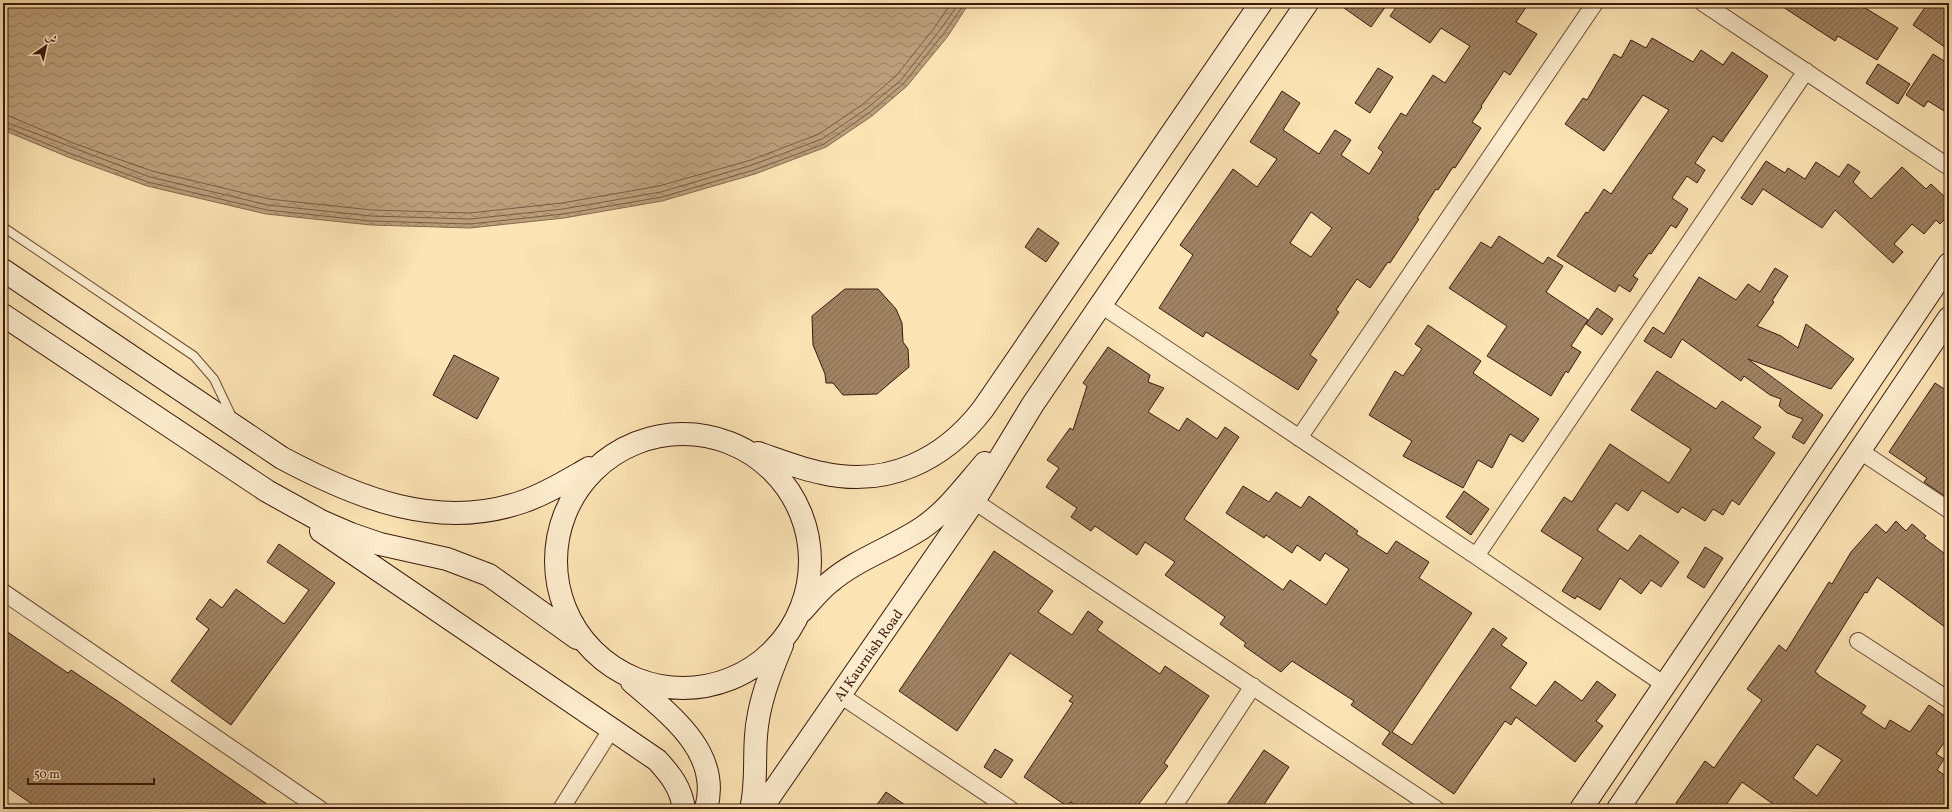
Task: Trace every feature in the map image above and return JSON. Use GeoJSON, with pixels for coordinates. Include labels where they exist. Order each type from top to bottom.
{"type":"FeatureCollection","features":[{"type":"Feature","properties":{"kind":"street"},"geometry":{"type":"LineString","coordinates":[[3,270],[237,429],[289,462],[317,477],[356,493],[386,503],[419,511],[448,514],[475,513],[497,510],[523,502],[545,492],[638,441],[674,434],[710,436],[744,449],[822,473],[841,476],[867,476],[904,470],[930,458],[958,438],[983,409],[1261,3]]}},
{"type":"Feature","properties":{"kind":"street"},"geometry":{"type":"LineString","coordinates":[[751,809],[755,790],[756,736],[759,710],[772,667],[785,639],[800,613],[829,582],[922,528],[936,517],[955,498],[1033,404],[1307,3]]}},
{"type":"Feature","properties":{"kind":"street"},"geometry":{"type":"LineString","coordinates":[[1299,438],[1595,3]]}},
{"type":"Feature","properties":{"kind":"street"},"geometry":{"type":"LineString","coordinates":[[1703,3],[1949,167]]}},
{"type":"Feature","properties":{"kind":"street"},"geometry":{"type":"LineString","coordinates":[[1476,556],[1806,71]]}},
{"type":"Feature","properties":{"kind":"street"},"geometry":{"type":"LineString","coordinates":[[1582,809],[1949,264]]}},
{"type":"Feature","properties":{"kind":"street"},"geometry":{"type":"LineString","coordinates":[[1860,451],[1927,296]]}},
{"type":"Feature","properties":{"kind":"street"},"geometry":{"type":"LineString","coordinates":[[1101,305],[1476,556],[1665,686]]}},
{"type":"Feature","properties":{"kind":"street"},"geometry":{"type":"LineString","coordinates":[[3,315],[267,491],[335,542],[657,760],[668,772],[682,796],[684,809]]}},
{"type":"Feature","properties":{"kind":"street"},"geometry":{"type":"LineString","coordinates":[[1618,809],[1949,318]]}},
{"type":"Feature","properties":{"kind":"street","name":"Al Kaurnish Road"},"geometry":{"type":"LineString","coordinates":[[762,809],[974,501],[1033,404]]}},
{"type":"Feature","properties":{"kind":"street"},"geometry":{"type":"LineString","coordinates":[[744,449],[774,472],[797,503],[809,539],[810,577],[800,613]]}},
{"type":"Feature","properties":{"kind":"street"},"geometry":{"type":"LineString","coordinates":[[1860,451],[1949,510]]}},
{"type":"Feature","properties":{"kind":"street"},"geometry":{"type":"LineString","coordinates":[[587,645],[565,610],[555,569],[560,527],[577,489],[606,459]]}},
{"type":"Feature","properties":{"kind":"street"},"geometry":{"type":"LineString","coordinates":[[267,491],[321,521],[351,534],[380,544],[447,559],[489,574],[587,645],[604,661],[622,673],[679,723],[700,752],[705,768],[708,786],[708,800],[706,809]]}},
{"type":"Feature","properties":{"kind":"street"},"geometry":{"type":"LineString","coordinates":[[974,501],[1436,809]]}},
{"type":"Feature","properties":{"kind":"street"},"geometry":{"type":"LineString","coordinates":[[3,592],[320,809]]}},
{"type":"Feature","properties":{"kind":"street"},"geometry":{"type":"LineString","coordinates":[[622,673],[658,686],[695,688],[731,680],[756,664],[785,639]]}},
{"type":"Feature","properties":{"kind":"street"},"geometry":{"type":"LineString","coordinates":[[1858,641],[1949,700]]}},
{"type":"Feature","properties":{"kind":"street"},"geometry":{"type":"LineString","coordinates":[[1172,809],[1253,686]]}},
{"type":"Feature","properties":{"kind":"street"},"geometry":{"type":"LineString","coordinates":[[840,694],[1010,809]]}},
{"type":"Feature","properties":{"kind":"street"},"geometry":{"type":"LineString","coordinates":[[561,809],[611,730]]}},
{"type":"Feature","properties":{"kind":"lane"},"geometry":{"type":"LineString","coordinates":[[3,227],[194,356],[214,378],[237,429]]}},
{"type":"Feature","properties":{"kind":"water"},"geometry":{"type":"Polygon","coordinates":[[[3,3],[969,3],[948,36],[907,86],[872,116],[826,147],[755,174],[662,201],[564,218],[470,228],[371,225],[266,214],[147,186],[68,157],[3,130],[3,3]]]}},
{"type":"Feature","properties":{"kind":"building"},"geometry":{"type":"Polygon","coordinates":[[[1337,3],[1388,3],[1371,27],[1337,3]]]}},
{"type":"Feature","properties":{"kind":"building"},"geometry":{"type":"Polygon","coordinates":[[[1399,3],[1529,3],[1516,22],[1537,34],[1510,75],[1504,71],[1481,106],[1482,107],[1472,122],[1481,128],[1455,168],[1453,167],[1438,190],[1436,189],[1417,218],[1419,219],[1390,263],[1388,262],[1370,288],[1357,279],[1336,310],[1339,312],[1310,355],[1317,360],[1298,390],[1206,332],[1203,337],[1159,308],[1193,255],[1180,245],[1233,169],[1257,187],[1277,159],[1250,142],[1282,91],[1300,103],[1283,130],[1319,154],[1335,130],[1351,140],[1341,155],[1369,174],[1383,152],[1378,148],[1401,113],[1406,116],[1433,75],[1445,83],[1470,46],[1441,28],[1430,43],[1390,16],[1399,3]],[[1311,212],[1290,243],[1311,257],[1332,228],[1311,212]]]}},
{"type":"Feature","properties":{"kind":"building"},"geometry":{"type":"Polygon","coordinates":[[[1777,3],[1857,3],[1898,28],[1877,60],[1838,36],[1835,41],[1777,3]]]}},
{"type":"Feature","properties":{"kind":"building"},"geometry":{"type":"Polygon","coordinates":[[[1928,3],[1949,3],[1949,50],[1913,25],[1928,3]]]}},
{"type":"Feature","properties":{"kind":"building"},"geometry":{"type":"Polygon","coordinates":[[[1652,38],[1693,62],[1701,50],[1723,65],[1732,52],[1768,76],[1722,142],[1713,136],[1695,163],[1705,170],[1697,183],[1687,176],[1672,198],[1688,209],[1676,228],[1671,225],[1651,254],[1649,253],[1633,276],[1638,279],[1630,292],[1619,285],[1615,292],[1557,256],[1586,212],[1588,213],[1604,189],[1611,194],[1669,110],[1643,95],[1604,151],[1565,124],[1583,98],[1587,100],[1614,54],[1621,58],[1631,40],[1646,48],[1652,38]]]}},
{"type":"Feature","properties":{"kind":"building"},"geometry":{"type":"Polygon","coordinates":[[[1933,54],[1949,64],[1949,114],[1928,101],[1924,107],[1906,95],[1933,54]]]}},
{"type":"Feature","properties":{"kind":"building"},"geometry":{"type":"Polygon","coordinates":[[[1878,64],[1910,84],[1898,104],[1866,83],[1878,64]]]}},
{"type":"Feature","properties":{"kind":"building"},"geometry":{"type":"Polygon","coordinates":[[[1378,68],[1393,77],[1370,113],[1355,103],[1378,68]]]}},
{"type":"Feature","properties":{"kind":"building"},"geometry":{"type":"Polygon","coordinates":[[[1766,161],[1785,173],[1788,168],[1805,179],[1816,162],[1839,177],[1848,164],[1860,172],[1853,182],[1871,199],[1902,167],[1926,189],[1931,184],[1949,201],[1949,214],[1940,224],[1936,220],[1924,234],[1912,224],[1894,244],[1903,252],[1893,263],[1835,210],[1822,228],[1763,189],[1752,205],[1741,198],[1766,161]]]}},
{"type":"Feature","properties":{"kind":"building"},"geometry":{"type":"Polygon","coordinates":[[[1038,228],[1059,243],[1046,262],[1025,247],[1038,228]]]}},
{"type":"Feature","properties":{"kind":"building"},"geometry":{"type":"Polygon","coordinates":[[[1499,236],[1543,264],[1548,257],[1563,266],[1546,292],[1588,320],[1571,346],[1581,352],[1568,373],[1566,371],[1551,396],[1487,356],[1507,326],[1449,288],[1481,242],[1491,248],[1499,236]]]}},
{"type":"Feature","properties":{"kind":"building"},"geometry":{"type":"Polygon","coordinates":[[[1775,268],[1788,276],[1772,301],[1774,302],[1757,326],[1781,336],[1798,348],[1806,324],[1854,359],[1831,389],[1748,359],[1823,415],[1804,444],[1792,437],[1803,419],[1787,413],[1779,406],[1781,399],[1770,395],[1744,376],[1741,381],[1682,339],[1671,358],[1644,341],[1653,327],[1664,334],[1699,277],[1736,300],[1748,284],[1760,292],[1775,268]]]}},
{"type":"Feature","properties":{"kind":"building"},"geometry":{"type":"Polygon","coordinates":[[[845,289],[878,289],[896,309],[902,323],[903,342],[908,349],[909,367],[877,394],[843,395],[833,383],[826,383],[825,374],[813,345],[812,316],[845,289]]]}},
{"type":"Feature","properties":{"kind":"building"},"geometry":{"type":"Polygon","coordinates":[[[1597,308],[1613,319],[1602,335],[1586,324],[1597,308]]]}},
{"type":"Feature","properties":{"kind":"building"},"geometry":{"type":"Polygon","coordinates":[[[1428,325],[1481,361],[1473,373],[1539,419],[1523,442],[1510,434],[1492,468],[1478,460],[1463,488],[1403,456],[1412,441],[1369,415],[1395,371],[1403,376],[1422,349],[1415,344],[1428,325]]]}},
{"type":"Feature","properties":{"kind":"building"},"geometry":{"type":"Polygon","coordinates":[[[1108,347],[1150,375],[1148,382],[1164,388],[1148,412],[1179,431],[1187,418],[1217,439],[1225,427],[1239,437],[1184,519],[1283,590],[1290,580],[1326,605],[1349,569],[1325,553],[1320,561],[1297,545],[1292,553],[1266,535],[1264,538],[1226,513],[1243,486],[1269,502],[1276,492],[1301,508],[1309,496],[1358,531],[1356,534],[1387,554],[1396,541],[1429,562],[1419,578],[1472,613],[1392,732],[1412,745],[1493,628],[1507,638],[1501,645],[1527,663],[1510,688],[1536,706],[1555,681],[1582,701],[1597,681],[1616,695],[1596,721],[1603,726],[1575,762],[1516,717],[1511,725],[1505,721],[1454,794],[1382,744],[1390,732],[1351,705],[1354,701],[1292,661],[1281,672],[1244,646],[1246,643],[1220,624],[1225,617],[1165,575],[1175,562],[1145,542],[1137,555],[1095,526],[1091,531],[1071,517],[1077,508],[1046,487],[1059,468],[1047,460],[1070,428],[1073,430],[1087,386],[1083,383],[1108,347]]]}},
{"type":"Feature","properties":{"kind":"building"},"geometry":{"type":"Polygon","coordinates":[[[454,355],[499,378],[477,419],[433,395],[454,355]]]}},
{"type":"Feature","properties":{"kind":"building"},"geometry":{"type":"Polygon","coordinates":[[[1657,371],[1716,409],[1722,401],[1761,427],[1753,438],[1775,453],[1739,505],[1732,500],[1723,515],[1713,509],[1705,521],[1682,507],[1678,513],[1642,490],[1628,511],[1616,503],[1597,530],[1628,551],[1640,535],[1679,562],[1661,587],[1651,580],[1641,594],[1620,578],[1600,610],[1577,596],[1575,599],[1562,591],[1583,558],[1541,531],[1564,497],[1572,502],[1610,444],[1669,483],[1691,449],[1631,410],[1657,371]]]}},
{"type":"Feature","properties":{"kind":"building"},"geometry":{"type":"Polygon","coordinates":[[[1935,383],[1949,392],[1949,499],[1924,482],[1927,478],[1889,452],[1935,383]]]}},
{"type":"Feature","properties":{"kind":"building"},"geometry":{"type":"Polygon","coordinates":[[[1464,491],[1489,509],[1471,535],[1446,517],[1464,491]]]}},
{"type":"Feature","properties":{"kind":"building"},"geometry":{"type":"Polygon","coordinates":[[[1896,521],[1906,531],[1912,524],[1926,536],[1924,538],[1949,557],[1949,630],[1877,577],[1867,593],[1865,592],[1815,672],[1866,706],[1861,713],[1885,729],[1890,720],[1910,732],[1929,705],[1949,719],[1949,736],[1936,754],[1944,759],[1937,770],[1949,778],[1949,809],[1780,809],[1742,782],[1723,809],[1687,809],[1676,803],[1705,761],[1714,768],[1762,700],[1747,689],[1779,645],[1786,651],[1829,582],[1832,584],[1851,552],[1876,524],[1886,533],[1896,521]],[[1817,744],[1793,778],[1817,796],[1842,760],[1817,744]]]}},
{"type":"Feature","properties":{"kind":"building"},"geometry":{"type":"Polygon","coordinates":[[[279,544],[335,583],[231,725],[171,681],[209,629],[196,619],[210,599],[222,608],[236,589],[284,624],[309,590],[267,562],[279,544]]]}},
{"type":"Feature","properties":{"kind":"building"},"geometry":{"type":"Polygon","coordinates":[[[1705,547],[1723,558],[1704,588],[1687,577],[1705,547]]]}},
{"type":"Feature","properties":{"kind":"building"},"geometry":{"type":"Polygon","coordinates":[[[994,551],[1053,591],[1038,612],[1072,635],[1088,611],[1103,622],[1097,630],[1160,674],[1165,666],[1209,696],[1164,763],[1168,766],[1135,809],[1080,809],[1071,802],[1068,807],[1024,777],[1073,703],[1069,701],[1073,696],[1010,653],[957,731],[899,691],[994,551]]]}},
{"type":"Feature","properties":{"kind":"building"},"geometry":{"type":"Polygon","coordinates":[[[3,629],[68,673],[71,670],[274,809],[39,809],[3,784],[3,629]]]}},
{"type":"Feature","properties":{"kind":"building"},"geometry":{"type":"Polygon","coordinates":[[[995,749],[1013,760],[1001,778],[984,767],[995,749]]]}},
{"type":"Feature","properties":{"kind":"building"},"geometry":{"type":"Polygon","coordinates":[[[1264,750],[1289,767],[1261,809],[1224,809],[1264,750]]]}},
{"type":"Feature","properties":{"kind":"building"},"geometry":{"type":"Polygon","coordinates":[[[886,792],[911,809],[874,809],[886,792]]]}}]}
